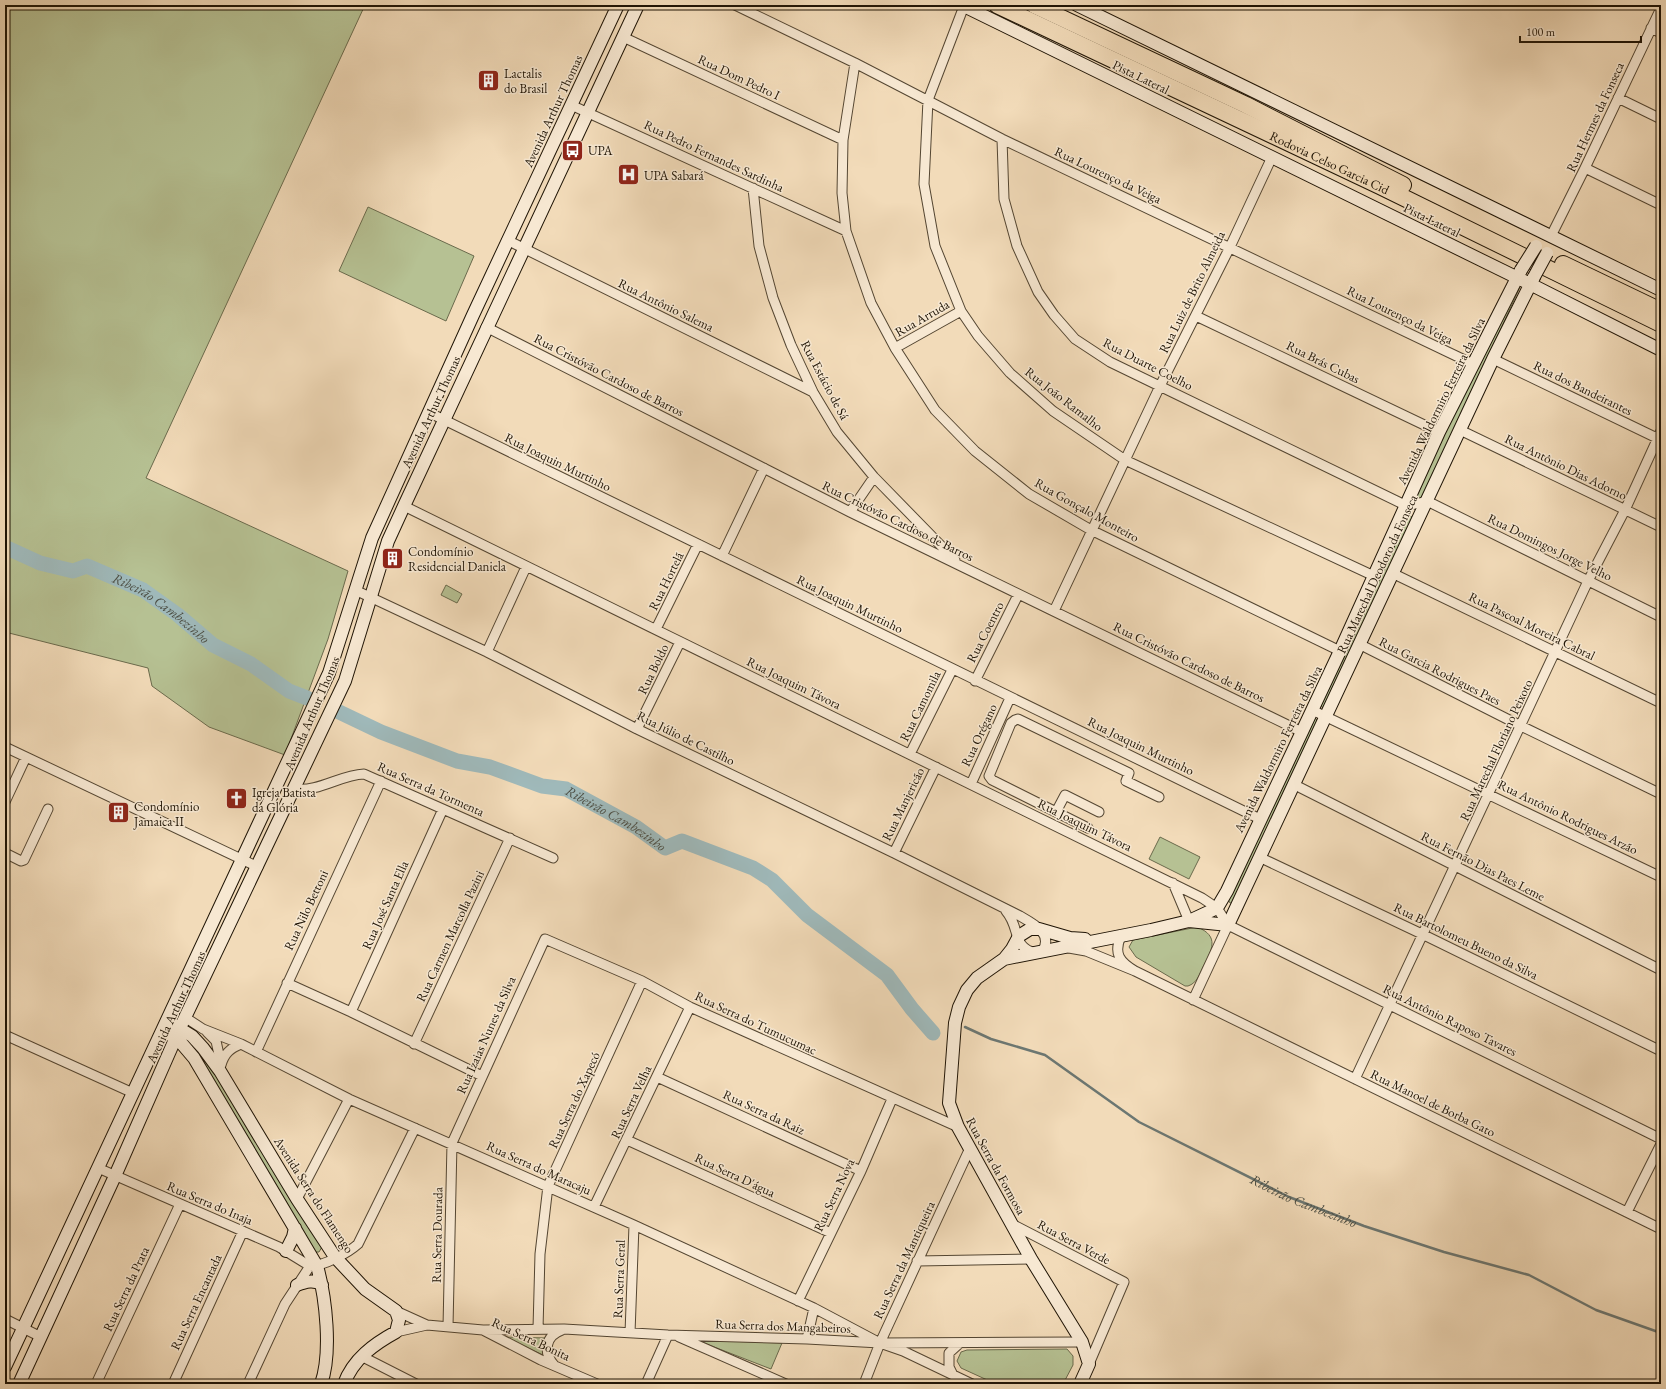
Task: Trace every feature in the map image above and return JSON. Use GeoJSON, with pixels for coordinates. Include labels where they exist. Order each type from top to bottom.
{"type":"FeatureCollection","features":[{"type":"Feature","properties":{"kind":"highway","name":"Rodovia Celso Garcia Cid"},"geometry":{"type":"LineString","coordinates":[[997,5],[1380,186],[1661,324]]}},
{"type":"Feature","properties":{"kind":"highway","name":"Rodovia Celso Garcia Cid"},"geometry":{"type":"LineString","coordinates":[[1034,5],[1246,104],[1510,239],[1661,311]]}},
{"type":"Feature","properties":{"kind":"street","name":"Avenida Arthur Thomas"},"geometry":{"type":"LineString","coordinates":[[5,1367],[329,674],[372,538],[507,240],[618,5]]}},
{"type":"Feature","properties":{"kind":"street","name":"Avenida Arthur Thomas"},"geometry":{"type":"LineString","coordinates":[[20,1384],[116,1176],[181,1028],[345,681],[388,541],[486,327],[638,5]]}},
{"type":"Feature","properties":{"kind":"street","name":"Rua Lourenço da Veiga"},"geometry":{"type":"LineString","coordinates":[[735,5],[928,100],[1002,139],[1472,364]]}},
{"type":"Feature","properties":{"kind":"street"},"geometry":{"type":"LineString","coordinates":[[1077,5],[1661,290]]}},
{"type":"Feature","properties":{"kind":"street","name":"Pista Lateral"},"geometry":{"type":"LineString","coordinates":[[963,6],[1272,157],[1519,274],[1661,350]]}},
{"type":"Feature","properties":{"kind":"street","name":"Rua João Ramalho"},"geometry":{"type":"LineString","coordinates":[[963,6],[928,100],[924,184],[935,246],[961,311],[978,336],[1010,373],[1054,411],[1125,460],[1374,576]]}},
{"type":"Feature","properties":{"kind":"street","name":"Rua Hermes da Fonseca"},"geometry":{"type":"LineString","coordinates":[[1551,236],[1661,8]]}},
{"type":"Feature","properties":{"kind":"street"},"geometry":{"type":"LineString","coordinates":[[1651,28],[1661,33]]}},
{"type":"Feature","properties":{"kind":"street","name":"Rua Dom Pedro I"},"geometry":{"type":"LineString","coordinates":[[623,37],[843,140]]}},
{"type":"Feature","properties":{"kind":"street","name":"Rua Gonçalo Monteiro"},"geometry":{"type":"LineString","coordinates":[[855,64],[843,140],[842,193],[846,231],[871,303],[895,348],[934,410],[975,451],[1029,494],[1091,530],[1340,651]]}},
{"type":"Feature","properties":{"kind":"street"},"geometry":{"type":"LineString","coordinates":[[1618,98],[1661,119]]}},
{"type":"Feature","properties":{"kind":"street","name":"Rua Pedro Fernandes Sardinha"},"geometry":{"type":"LineString","coordinates":[[571,105],[846,231]]}},
{"type":"Feature","properties":{"kind":"street","name":"Rua Duarte Coelho"},"geometry":{"type":"LineString","coordinates":[[1002,139],[1004,199],[1017,246],[1038,292],[1054,315],[1074,339],[1110,362],[1407,506]]}},
{"type":"Feature","properties":{"kind":"street","name":"Rua Luiz de Brito Almeida"},"geometry":{"type":"LineString","coordinates":[[1054,611],[1160,386],[1230,247],[1272,157]]}},
{"type":"Feature","properties":{"kind":"street"},"geometry":{"type":"LineString","coordinates":[[1585,168],[1661,205]]}},
{"type":"Feature","properties":{"kind":"street","name":"Rua Estácio de Sá"},"geometry":{"type":"LineString","coordinates":[[753,188],[759,246],[773,298],[791,345],[813,392],[837,432],[874,477],[960,566]]}},
{"type":"Feature","properties":{"kind":"street","name":"Avenida Waldormiro Ferreira da Silva"},"geometry":{"type":"LineString","coordinates":[[1217,908],[1227,891],[1340,651],[1407,506],[1439,432],[1472,364],[1519,274],[1542,250],[1551,236]]}},
{"type":"Feature","properties":{"kind":"street","name":"Rua Antônio Salema"},"geometry":{"type":"LineString","coordinates":[[507,240],[813,392]]}},
{"type":"Feature","properties":{"kind":"street","name":"Rua Marechal Deodoro da Fonseca"},"geometry":{"type":"LineString","coordinates":[[1228,924],[1258,857],[1493,359],[1532,281],[1542,250]]}},
{"type":"Feature","properties":{"kind":"street","name":"Rua Arruda"},"geometry":{"type":"LineString","coordinates":[[895,348],[961,311]]}},
{"type":"Feature","properties":{"kind":"street","name":"Rua Brás Cubas"},"geometry":{"type":"LineString","coordinates":[[1196,316],[1439,432]]}},
{"type":"Feature","properties":{"kind":"street","name":"Rua Cristóvão Cardoso de Barros"},"geometry":{"type":"LineString","coordinates":[[486,327],[850,512],[1302,732]]}},
{"type":"Feature","properties":{"kind":"street","name":"Rua dos Bandeirantes"},"geometry":{"type":"LineString","coordinates":[[1493,359],[1660,436]]}},
{"type":"Feature","properties":{"kind":"street","name":"Rua Joaquin Murtinho"},"geometry":{"type":"LineString","coordinates":[[428,412],[443,421],[698,544],[952,670],[1260,819]]}},
{"type":"Feature","properties":{"kind":"street","name":"Rua Antônio Dias Adorno"},"geometry":{"type":"LineString","coordinates":[[1460,430],[1661,528]]}},
{"type":"Feature","properties":{"kind":"street","name":"Rua Marechal Floriano Peixoto"},"geometry":{"type":"LineString","coordinates":[[1355,1079],[1424,935],[1588,581],[1625,510],[1660,436]]}},
{"type":"Feature","properties":{"kind":"street"},"geometry":{"type":"LineString","coordinates":[[722,556],[764,468]]}},
{"type":"Feature","properties":{"kind":"street"},"geometry":{"type":"LineString","coordinates":[[850,512],[874,477]]}},
{"type":"Feature","properties":{"kind":"street"},"geometry":{"type":"LineString","coordinates":[[1407,506],[1427,501]]}},
{"type":"Feature","properties":{"kind":"street","name":"Rua Domingos Jorge Velho"},"geometry":{"type":"LineString","coordinates":[[1427,501],[1661,617]]}},
{"type":"Feature","properties":{"kind":"street","name":"Rua Joaquim Távora"},"geometry":{"type":"LineString","coordinates":[[404,506],[1173,883],[1217,908],[1228,924]]}},
{"type":"Feature","properties":{"kind":"street","name":"Rua Hortelã"},"geometry":{"type":"LineString","coordinates":[[656,629],[698,544]]}},
{"type":"Feature","properties":{"kind":"street"},"geometry":{"type":"LineString","coordinates":[[487,652],[526,567]]}},
{"type":"Feature","properties":{"kind":"street","name":"Rua Pascoal Moreira Cabral"},"geometry":{"type":"LineString","coordinates":[[1392,573],[1661,703]]}},
{"type":"Feature","properties":{"kind":"street","name":"Rua Júlio de Castilho"},"geometry":{"type":"LineString","coordinates":[[355,590],[371,596],[487,652],[637,729],[894,853],[1020,916],[1039,929]]}},
{"type":"Feature","properties":{"kind":"street","name":"Rua Coentro"},"geometry":{"type":"LineString","coordinates":[[975,681],[1018,595]]}},
{"type":"Feature","properties":{"kind":"street","name":"Rua Boldo"},"geometry":{"type":"LineString","coordinates":[[637,729],[680,642]]}},
{"type":"Feature","properties":{"kind":"street","name":"Rua Garcia Rodrigues Paes"},"geometry":{"type":"LineString","coordinates":[[1359,644],[1521,726],[1661,794]]}},
{"type":"Feature","properties":{"kind":"street","name":"Rua Camomila"},"geometry":{"type":"LineString","coordinates":[[910,754],[952,670]]}},
{"type":"Feature","properties":{"kind":"street","name":"Rua Orégano"},"geometry":{"type":"LineString","coordinates":[[971,784],[1010,698]]}},
{"type":"Feature","properties":{"kind":"street","name":"Rua Antônio Rodrigues Arzão"},"geometry":{"type":"LineString","coordinates":[[1312,710],[1490,793],[1661,877]]}},
{"type":"Feature","properties":{"kind":"street"},"geometry":{"type":"LineString","coordinates":[[1088,828],[992,780],[988,776],[1011,723],[1018,719],[1129,773],[1126,781],[1159,797]]}},
{"type":"Feature","properties":{"kind":"street"},"geometry":{"type":"LineString","coordinates":[[992,738],[1002,743]]}},
{"type":"Feature","properties":{"kind":"street"},"geometry":{"type":"LineString","coordinates":[[5,747],[242,860],[258,866]]}},
{"type":"Feature","properties":{"kind":"street"},"geometry":{"type":"LineString","coordinates":[[5,802],[26,758]]}},
{"type":"Feature","properties":{"kind":"street","name":"Rua Manjericão"},"geometry":{"type":"LineString","coordinates":[[894,853],[936,767]]}},
{"type":"Feature","properties":{"kind":"street","name":"Rua Serra da Tormenta"},"geometry":{"type":"LineString","coordinates":[[295,789],[306,790],[350,775],[364,774],[553,858]]}},
{"type":"Feature","properties":{"kind":"street","name":"Rua Nilo Bettoni"},"geometry":{"type":"LineString","coordinates":[[256,1052],[381,781]]}},
{"type":"Feature","properties":{"kind":"street","name":"Rua Fernão Dias Paes Leme"},"geometry":{"type":"LineString","coordinates":[[1293,784],[1661,970]]}},
{"type":"Feature","properties":{"kind":"street"},"geometry":{"type":"LineString","coordinates":[[1056,812],[1064,795],[1098,812]]}},
{"type":"Feature","properties":{"kind":"street"},"geometry":{"type":"LineString","coordinates":[[5,853],[20,861],[24,860],[48,809]]}},
{"type":"Feature","properties":{"kind":"street","name":"Rua José Santa Ella"},"geometry":{"type":"LineString","coordinates":[[351,1012],[443,809]]}},
{"type":"Feature","properties":{"kind":"street","name":"Rua Carmen Marcolla Pazini"},"geometry":{"type":"LineString","coordinates":[[414,1044],[510,838]]}},
{"type":"Feature","properties":{"kind":"street","name":"Rua Bartolomeu Bueno da Silva"},"geometry":{"type":"LineString","coordinates":[[1258,857],[1424,935],[1661,1051]]}},
{"type":"Feature","properties":{"kind":"street"},"geometry":{"type":"LineString","coordinates":[[1173,883],[1189,921]]}},
{"type":"Feature","properties":{"kind":"street","name":"Rua Serra da Formosa"},"geometry":{"type":"LineString","coordinates":[[1004,959],[1189,921],[1217,908]]}},
{"type":"Feature","properties":{"kind":"street"},"geometry":{"type":"LineString","coordinates":[[1006,910],[1015,925],[1019,943],[1025,949],[1039,952],[1046,946],[1047,940],[1045,934],[1039,929]]}},
{"type":"Feature","properties":{"kind":"street","name":"Rua Serra da Formosa"},"geometry":{"type":"LineString","coordinates":[[1189,921],[1228,924]]}},
{"type":"Feature","properties":{"kind":"street"},"geometry":{"type":"LineString","coordinates":[[1066,947],[1086,951],[1135,971],[1193,1000],[1228,924]]}},
{"type":"Feature","properties":{"kind":"street","name":"Rua Antônio Raposo Tavares"},"geometry":{"type":"LineString","coordinates":[[1228,924],[1661,1139]]}},
{"type":"Feature","properties":{"kind":"street","name":"Rua Serra da Formosa"},"geometry":{"type":"LineString","coordinates":[[1089,1364],[1082,1342],[1031,1259],[958,1127],[949,1103],[952,1046],[959,1007],[967,990],[977,978],[1004,959],[1023,932],[1030,929],[1039,929],[1070,938],[1099,940]]}},
{"type":"Feature","properties":{"kind":"street"},"geometry":{"type":"LineString","coordinates":[[1120,936],[1117,948],[1118,957],[1124,964],[1135,971]]}},
{"type":"Feature","properties":{"kind":"street","name":"Rua Serra do Tumucumac"},"geometry":{"type":"LineString","coordinates":[[545,939],[642,982],[690,1007],[892,1099],[958,1127]]}},
{"type":"Feature","properties":{"kind":"street","name":"Rua Izaias Nunes da Silva"},"geometry":{"type":"LineString","coordinates":[[452,1143],[545,939]]}},
{"type":"Feature","properties":{"kind":"street","name":"Rua Serra do Xapecó"},"geometry":{"type":"LineString","coordinates":[[538,1328],[540,1254],[548,1186],[642,982]]}},
{"type":"Feature","properties":{"kind":"street"},"geometry":{"type":"LineString","coordinates":[[287,983],[351,1012],[482,1076]]}},
{"type":"Feature","properties":{"kind":"street","name":"Rua Manoel de Borba Gato"},"geometry":{"type":"LineString","coordinates":[[1193,1000],[1661,1229]]}},
{"type":"Feature","properties":{"kind":"street","name":"Rua Serra Velha"},"geometry":{"type":"LineString","coordinates":[[594,1207],[628,1140],[690,1007]]}},
{"type":"Feature","properties":{"kind":"street"},"geometry":{"type":"LineString","coordinates":[[165,1027],[181,1028],[194,1058],[295,1228],[322,1284],[326,1324],[323,1379],[345,1382],[361,1356],[379,1341],[396,1332],[427,1325]]}},
{"type":"Feature","properties":{"kind":"street","name":"Rua Serra do Maracaju"},"geometry":{"type":"LineString","coordinates":[[181,1028],[203,1028],[241,1044],[349,1099],[452,1143],[634,1225],[814,1308],[880,1343]]}},
{"type":"Feature","properties":{"kind":"street","name":"Avenida Serra do Flamengo"},"geometry":{"type":"LineString","coordinates":[[181,1028],[192,1036],[220,1067],[297,1199],[335,1257],[364,1289],[396,1311],[427,1325]]}},
{"type":"Feature","properties":{"kind":"street"},"geometry":{"type":"LineString","coordinates":[[203,1028],[216,1041],[220,1067]]}},
{"type":"Feature","properties":{"kind":"street"},"geometry":{"type":"LineString","coordinates":[[5,1035],[133,1093]]}},
{"type":"Feature","properties":{"kind":"street"},"geometry":{"type":"LineString","coordinates":[[220,1067],[227,1052],[241,1044]]}},
{"type":"Feature","properties":{"kind":"street","name":"Rua Serra da Raiz"},"geometry":{"type":"LineString","coordinates":[[657,1077],[861,1171]]}},
{"type":"Feature","properties":{"kind":"street"},"geometry":{"type":"LineString","coordinates":[[297,1199],[349,1099]]}},
{"type":"Feature","properties":{"kind":"street","name":"Rua Serra Nova"},"geometry":{"type":"LineString","coordinates":[[798,1301],[861,1171],[892,1099]]}},
{"type":"Feature","properties":{"kind":"street"},"geometry":{"type":"LineString","coordinates":[[248,1384],[285,1304],[297,1286],[313,1266],[350,1252],[358,1244],[415,1128]]}},
{"type":"Feature","properties":{"kind":"street","name":"Rua Serra D'água"},"geometry":{"type":"LineString","coordinates":[[628,1140],[831,1233]]}},
{"type":"Feature","properties":{"kind":"street","name":"Rua Serra Dourada"},"geometry":{"type":"LineString","coordinates":[[448,1327],[452,1143]]}},
{"type":"Feature","properties":{"kind":"street"},"geometry":{"type":"LineString","coordinates":[[1627,1212],[1661,1144]]}},
{"type":"Feature","properties":{"kind":"street","name":"Rua Serra da Mantiqueira"},"geometry":{"type":"LineString","coordinates":[[864,1384],[880,1343],[970,1148]]}},
{"type":"Feature","properties":{"kind":"street","name":"Rua Serra do Inaja"},"geometry":{"type":"LineString","coordinates":[[98,1168],[243,1232],[313,1266]]}},
{"type":"Feature","properties":{"kind":"street","name":"Rua Serra da Prata"},"geometry":{"type":"LineString","coordinates":[[96,1384],[180,1204]]}},
{"type":"Feature","properties":{"kind":"street","name":"Rua Serra Verde"},"geometry":{"type":"LineString","coordinates":[[1012,1224],[1124,1282],[1089,1364]]}},
{"type":"Feature","properties":{"kind":"street","name":"Rua Serra Geral"},"geometry":{"type":"LineString","coordinates":[[630,1333],[634,1225]]}},
{"type":"Feature","properties":{"kind":"street"},"geometry":{"type":"LineString","coordinates":[[286,1252],[293,1237],[295,1228]]}},
{"type":"Feature","properties":{"kind":"street","name":"Rua Serra Encantada"},"geometry":{"type":"LineString","coordinates":[[173,1384],[243,1232]]}},
{"type":"Feature","properties":{"kind":"street"},"geometry":{"type":"LineString","coordinates":[[918,1261],[1031,1259]]}},
{"type":"Feature","properties":{"kind":"street"},"geometry":{"type":"LineString","coordinates":[[297,1286],[310,1281],[317,1281],[322,1284]]}},
{"type":"Feature","properties":{"kind":"street"},"geometry":{"type":"LineString","coordinates":[[807,1339],[814,1308]]}},
{"type":"Feature","properties":{"kind":"street"},"geometry":{"type":"LineString","coordinates":[[396,1311],[399,1320],[396,1332]]}},
{"type":"Feature","properties":{"kind":"street"},"geometry":{"type":"LineString","coordinates":[[5,1319],[41,1337]]}},
{"type":"Feature","properties":{"kind":"street","name":"Rua Serra Bonita"},"geometry":{"type":"LineString","coordinates":[[427,1325],[483,1330],[554,1365],[597,1384]]}},
{"type":"Feature","properties":{"kind":"street","name":"Rua Serra dos Mangabeiros"},"geometry":{"type":"LineString","coordinates":[[483,1330],[538,1328],[880,1343],[1082,1342]]}},
{"type":"Feature","properties":{"kind":"street"},"geometry":{"type":"LineString","coordinates":[[554,1365],[549,1358],[546,1347],[553,1334],[564,1329]]}},
{"type":"Feature","properties":{"kind":"street"},"geometry":{"type":"LineString","coordinates":[[646,1384],[672,1335],[786,1384]]}},
{"type":"Feature","properties":{"kind":"street"},"geometry":{"type":"LineString","coordinates":[[880,1343],[903,1351],[972,1384]]}},
{"type":"Feature","properties":{"kind":"street"},"geometry":{"type":"LineString","coordinates":[[953,1375],[949,1367],[949,1353],[960,1343]]}},
{"type":"Feature","properties":{"kind":"street"},"geometry":{"type":"LineString","coordinates":[[361,1356],[416,1384]]}},
{"type":"Feature","properties":{"kind":"street"},"geometry":{"type":"LineString","coordinates":[[1080,1384],[1089,1364]]}},
{"type":"Feature","properties":{"kind":"green space"},"geometry":{"type":"Polygon","coordinates":[[[5,5],[365,5],[146,478],[348,571],[328,639],[285,755],[209,727],[152,686],[148,668],[5,632],[5,5]]]}},
{"type":"Feature","properties":{"kind":"green space"},"geometry":{"type":"Polygon","coordinates":[[[368,207],[474,256],[446,321],[339,271],[368,207]]]}},
{"type":"Feature","properties":{"kind":"green space"},"geometry":{"type":"Polygon","coordinates":[[[1514,284],[1521,285],[1422,499],[1416,499],[1416,495],[1514,284]]]}},
{"type":"Feature","properties":{"kind":"green space"},"geometry":{"type":"Polygon","coordinates":[[[1407,516],[1411,516],[1412,518],[1324,708],[1320,706],[1407,516]]]}},
{"type":"Feature","properties":{"kind":"green space"},"geometry":{"type":"Polygon","coordinates":[[[446,585],[462,594],[457,603],[441,595],[446,585]]]}},
{"type":"Feature","properties":{"kind":"green space"},"geometry":{"type":"Polygon","coordinates":[[[1315,718],[1318,721],[1232,903],[1230,903],[1228,899],[1315,718]]]}},
{"type":"Feature","properties":{"kind":"green space"},"geometry":{"type":"Polygon","coordinates":[[[1160,837],[1200,857],[1189,879],[1149,859],[1160,837]]]}},
{"type":"Feature","properties":{"kind":"green space"},"geometry":{"type":"Polygon","coordinates":[[[1197,927],[1209,935],[1212,944],[1209,955],[1197,978],[1194,983],[1188,986],[1185,986],[1136,957],[1129,947],[1133,940],[1197,927]]]}},
{"type":"Feature","properties":{"kind":"green space"},"geometry":{"type":"Polygon","coordinates":[[[207,1059],[322,1247],[319,1252],[315,1252],[202,1062],[207,1059]]]}},
{"type":"Feature","properties":{"kind":"green space"},"geometry":{"type":"Polygon","coordinates":[[[504,1337],[547,1338],[543,1355],[504,1337]]]}},
{"type":"Feature","properties":{"kind":"green space"},"geometry":{"type":"Polygon","coordinates":[[[696,1340],[782,1343],[771,1369],[696,1340]]]}},
{"type":"Feature","properties":{"kind":"green space"},"geometry":{"type":"Polygon","coordinates":[[[1067,1349],[1073,1356],[1073,1365],[1063,1384],[996,1384],[961,1368],[957,1361],[961,1352],[967,1350],[1067,1349]]]}},
{"type":"Feature","properties":{"kind":"waterway","name":"Ribeirão Cambezinho"},"geometry":{"type":"LineString","coordinates":[[5,547],[40,563],[73,571],[87,566],[143,590],[178,615],[213,645],[251,664],[289,691],[307,698]]}},
{"type":"Feature","properties":{"kind":"waterway","name":"Ribeirão Cambezinho"},"geometry":{"type":"LineString","coordinates":[[337,711],[381,732],[457,761],[490,767],[542,786],[566,789],[636,827],[665,848],[682,841],[753,868],[772,880],[807,915],[887,975],[912,1009],[933,1033]]}},
{"type":"Feature","properties":{"kind":"waterway","name":"Ribeirão Cambezinho"},"geometry":{"type":"LineString","coordinates":[[965,1027],[991,1039],[1045,1055],[1139,1122],[1289,1197],[1364,1226],[1444,1252],[1529,1275],[1596,1310],[1661,1333]]}},
{"type":"Feature","properties":{"kind":"place","name":"Lactalis do Brasil"},"geometry":{"type":"Point","coordinates":[488,80]}},
{"type":"Feature","properties":{"kind":"place","name":"UPA"},"geometry":{"type":"Point","coordinates":[573,150]}},
{"type":"Feature","properties":{"kind":"place","name":"UPA Sabará"},"geometry":{"type":"Point","coordinates":[628,175]}},
{"type":"Feature","properties":{"kind":"place","name":"Condomínio Residencial Daniela"},"geometry":{"type":"Point","coordinates":[393,558]}},
{"type":"Feature","properties":{"kind":"place","name":"Igreja Batista da Glória"},"geometry":{"type":"Point","coordinates":[236,799]}},
{"type":"Feature","properties":{"kind":"place","name":"Condomínio Jamaica II"},"geometry":{"type":"Point","coordinates":[118,813]}}]}
